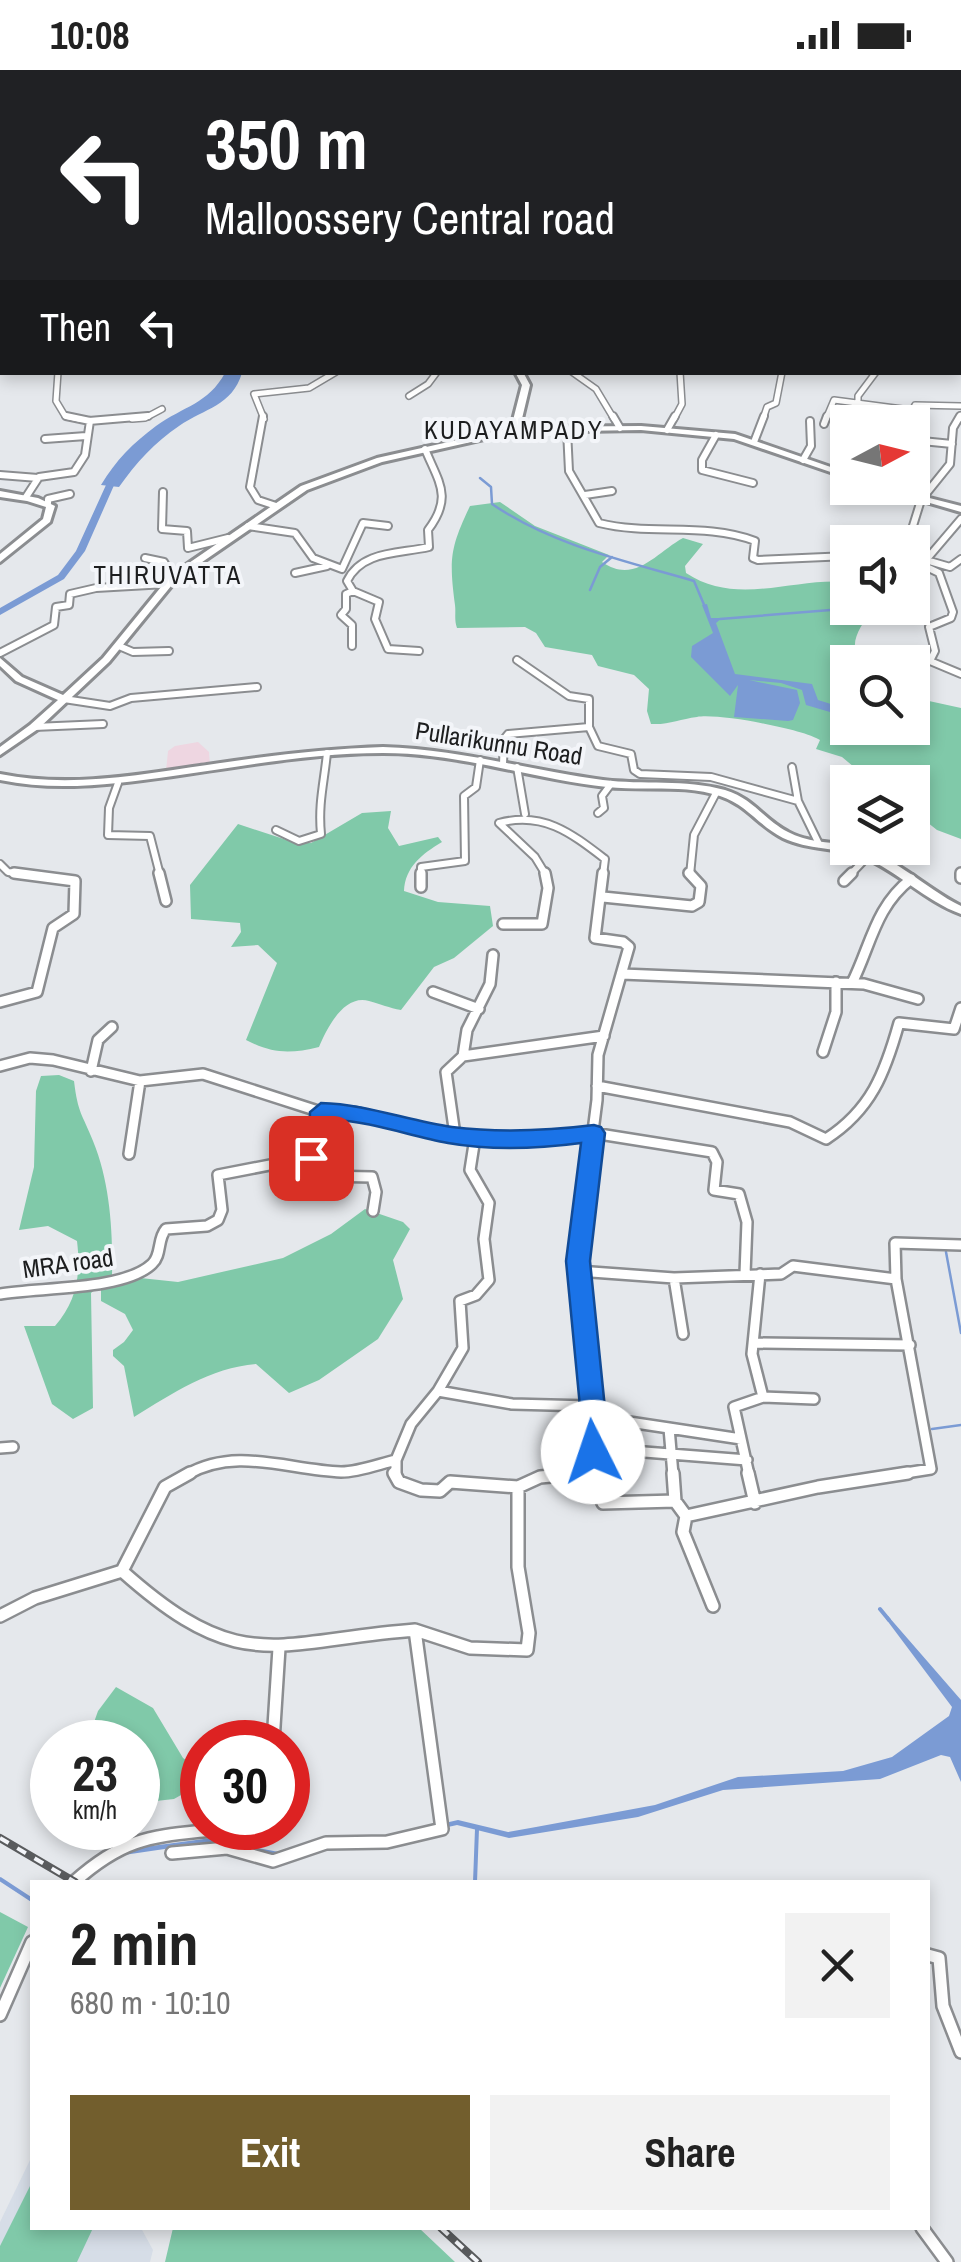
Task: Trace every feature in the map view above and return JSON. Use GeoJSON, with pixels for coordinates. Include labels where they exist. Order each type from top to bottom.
{"type":"FeatureCollection","features":[{"type":"Feature","properties":{"kind":"main road"},"geometry":{"type":"LineString","coordinates":[[515,430],[526,385],[521,375]]}},
{"type":"Feature","properties":{"kind":"main road"},"geometry":{"type":"LineString","coordinates":[[0,752],[34,727],[119,646],[170,581],[276,506],[325,478],[425,448],[515,430],[620,428],[716,435],[754,442],[830,470]]}},
{"type":"Feature","properties":{"kind":"main road"},"geometry":{"type":"LineString","coordinates":[[0,494],[26,497],[30,502],[51,506],[47,520],[0,559]]}},
{"type":"Feature","properties":{"kind":"main road"},"geometry":{"type":"LineString","coordinates":[[930,502],[961,509]]}},
{"type":"Feature","properties":{"kind":"main road"},"geometry":{"type":"LineString","coordinates":[[0,661],[19,679],[64,699]]}},
{"type":"Feature","properties":{"kind":"main road","name":"Pullarikunnu Road"},"geometry":{"type":"LineString","coordinates":[[0,777],[50,783],[118,783],[326,753],[387,750],[480,760],[610,784],[688,787],[716,793],[742,801],[773,829],[793,839],[830,846]]}},
{"type":"Feature","properties":{"kind":"main road","name":"Pullarikunnu Road"},"geometry":{"type":"LineString","coordinates":[[886,865],[932,896],[961,910]]}},
{"type":"Feature","properties":{"kind":"street"},"geometry":{"type":"LineString","coordinates":[[58,375],[56,402],[64,416],[89,420],[145,418],[162,409]]}},
{"type":"Feature","properties":{"kind":"street"},"geometry":{"type":"LineString","coordinates":[[276,506],[258,500],[250,487],[259,432],[265,420],[254,394],[287,393],[328,383],[334,375]]}},
{"type":"Feature","properties":{"kind":"street"},"geometry":{"type":"LineString","coordinates":[[409,396],[428,384],[434,375]]}},
{"type":"Feature","properties":{"kind":"street"},"geometry":{"type":"LineString","coordinates":[[576,375],[596,389],[620,428]]}},
{"type":"Feature","properties":{"kind":"street"},"geometry":{"type":"LineString","coordinates":[[666,430],[682,404],[680,375]]}},
{"type":"Feature","properties":{"kind":"street"},"geometry":{"type":"LineString","coordinates":[[754,442],[766,407],[776,403],[781,375]]}},
{"type":"Feature","properties":{"kind":"street"},"geometry":{"type":"LineString","coordinates":[[858,403],[858,396],[878,375]]}},
{"type":"Feature","properties":{"kind":"street"},"geometry":{"type":"LineString","coordinates":[[824,424],[831,402],[873,405]]}},
{"type":"Feature","properties":{"kind":"street"},"geometry":{"type":"LineString","coordinates":[[914,405],[961,406]]}},
{"type":"Feature","properties":{"kind":"street"},"geometry":{"type":"LineString","coordinates":[[930,489],[950,464],[955,446],[952,428],[961,415]]}},
{"type":"Feature","properties":{"kind":"street"},"geometry":{"type":"LineString","coordinates":[[0,476],[38,478],[74,472],[85,455],[89,420]]}},
{"type":"Feature","properties":{"kind":"street"},"geometry":{"type":"LineString","coordinates":[[803,460],[811,446],[810,421]]}},
{"type":"Feature","properties":{"kind":"street"},"geometry":{"type":"LineString","coordinates":[[567,430],[569,471],[599,522],[626,530],[701,527],[730,531],[755,542],[753,558],[758,560],[830,558]]}},
{"type":"Feature","properties":{"kind":"street"},"geometry":{"type":"LineString","coordinates":[[716,435],[702,460],[702,470],[752,483]]}},
{"type":"Feature","properties":{"kind":"street"},"geometry":{"type":"LineString","coordinates":[[45,439],[86,436]]}},
{"type":"Feature","properties":{"kind":"street"},"geometry":{"type":"LineString","coordinates":[[930,443],[955,446]]}},
{"type":"Feature","properties":{"kind":"street"},"geometry":{"type":"LineString","coordinates":[[248,526],[296,533],[313,558],[346,570],[370,560],[428,547],[428,530],[442,512],[444,495],[425,448]]}},
{"type":"Feature","properties":{"kind":"street"},"geometry":{"type":"LineString","coordinates":[[26,497],[38,478]]}},
{"type":"Feature","properties":{"kind":"street"},"geometry":{"type":"LineString","coordinates":[[585,495],[612,491]]}},
{"type":"Feature","properties":{"kind":"street"},"geometry":{"type":"LineString","coordinates":[[163,492],[162,529],[187,531],[188,548],[228,538]]}},
{"type":"Feature","properties":{"kind":"street"},"geometry":{"type":"LineString","coordinates":[[48,503],[48,499],[70,494]]}},
{"type":"Feature","properties":{"kind":"street"},"geometry":{"type":"LineString","coordinates":[[960,560],[950,567],[926,560],[957,529],[961,519]]}},
{"type":"Feature","properties":{"kind":"street"},"geometry":{"type":"LineString","coordinates":[[388,526],[363,524],[346,570],[348,586],[379,602],[375,619],[388,649],[418,651]]}},
{"type":"Feature","properties":{"kind":"street"},"geometry":{"type":"LineString","coordinates":[[0,653],[54,625],[56,607],[69,605],[70,594],[170,581],[164,562],[145,558]]}},
{"type":"Feature","properties":{"kind":"street"},"geometry":{"type":"LineString","coordinates":[[295,573],[327,566]]}},
{"type":"Feature","properties":{"kind":"street"},"geometry":{"type":"LineString","coordinates":[[930,569],[939,573],[953,612],[952,618],[929,627],[935,651],[930,660],[961,674]]}},
{"type":"Feature","properties":{"kind":"street"},"geometry":{"type":"LineString","coordinates":[[352,591],[346,594],[346,609],[341,616],[352,625],[352,646]]}},
{"type":"Feature","properties":{"kind":"street"},"geometry":{"type":"LineString","coordinates":[[119,646],[134,652],[170,650]]}},
{"type":"Feature","properties":{"kind":"street"},"geometry":{"type":"LineString","coordinates":[[517,660],[568,696],[589,699],[589,727],[598,746],[631,754],[634,770],[640,774],[711,777],[798,801]]}},
{"type":"Feature","properties":{"kind":"street"},"geometry":{"type":"LineString","coordinates":[[64,699],[110,706],[131,698],[258,687]]}},
{"type":"Feature","properties":{"kind":"street"},"geometry":{"type":"LineString","coordinates":[[34,727],[103,724]]}},
{"type":"Feature","properties":{"kind":"street"},"geometry":{"type":"LineString","coordinates":[[503,764],[504,739],[508,734],[589,727]]}},
{"type":"Feature","properties":{"kind":"street"},"geometry":{"type":"LineString","coordinates":[[276,830],[297,841],[312,842],[321,834],[318,798],[324,784],[326,753]]}},
{"type":"Feature","properties":{"kind":"street"},"geometry":{"type":"LineString","coordinates":[[421,887],[421,867],[465,861],[464,796],[476,787],[480,760]]}},
{"type":"Feature","properties":{"kind":"street"},"geometry":{"type":"LineString","coordinates":[[792,766],[798,801],[819,844]]}},
{"type":"Feature","properties":{"kind":"street"},"geometry":{"type":"LineString","coordinates":[[517,767],[525,814]]}},
{"type":"Feature","properties":{"kind":"street"},"geometry":{"type":"LineString","coordinates":[[118,783],[110,808],[108,834],[150,836],[166,902]]}},
{"type":"Feature","properties":{"kind":"street"},"geometry":{"type":"LineString","coordinates":[[598,813],[604,808],[602,796],[610,784]]}},
{"type":"Feature","properties":{"kind":"street"},"geometry":{"type":"LineString","coordinates":[[603,896],[692,906],[698,902],[701,886],[689,874],[694,835],[716,793]]}},
{"type":"Feature","properties":{"kind":"street"},"geometry":{"type":"LineString","coordinates":[[503,924],[542,924],[551,890],[544,868],[499,823],[525,814],[573,835],[605,859],[596,938],[623,942],[629,947],[598,1055],[594,1133],[578,1271],[589,1406],[596,1438],[584,1473]]}},
{"type":"Feature","properties":{"kind":"street"},"geometry":{"type":"LineString","coordinates":[[0,864],[8,872],[75,882],[77,890],[74,914],[53,928],[37,992],[0,1002]]}},
{"type":"Feature","properties":{"kind":"street"},"geometry":{"type":"LineString","coordinates":[[844,881],[859,865]]}},
{"type":"Feature","properties":{"kind":"street"},"geometry":{"type":"LineString","coordinates":[[852,983],[882,902],[911,879]]}},
{"type":"Feature","properties":{"kind":"street"},"geometry":{"type":"LineString","coordinates":[[463,1056],[462,1038],[490,984],[493,955]]}},
{"type":"Feature","properties":{"kind":"street"},"geometry":{"type":"LineString","coordinates":[[622,974],[852,983],[883,986],[918,998]]}},
{"type":"Feature","properties":{"kind":"street"},"geometry":{"type":"LineString","coordinates":[[823,1052],[836,1012],[836,982]]}},
{"type":"Feature","properties":{"kind":"street"},"geometry":{"type":"LineString","coordinates":[[434,992],[478,1009]]}},
{"type":"Feature","properties":{"kind":"street"},"geometry":{"type":"LineString","coordinates":[[597,1086],[790,1122],[826,1138],[862,1109],[884,1081],[899,1023],[954,1028],[961,1008]]}},
{"type":"Feature","properties":{"kind":"street"},"geometry":{"type":"LineString","coordinates":[[91,1071],[98,1040],[112,1027]]}},
{"type":"Feature","properties":{"kind":"street"},"geometry":{"type":"LineString","coordinates":[[449,1135],[454,1128],[446,1072],[463,1056],[604,1036]]}},
{"type":"Feature","properties":{"kind":"street"},"geometry":{"type":"LineString","coordinates":[[0,1066],[30,1058],[53,1060],[140,1081],[203,1074],[321,1112],[354,1112],[449,1135],[522,1142],[594,1133],[712,1152],[717,1162],[714,1190],[739,1194],[743,1200],[747,1236],[745,1274]]}},
{"type":"Feature","properties":{"kind":"street"},"geometry":{"type":"LineString","coordinates":[[129,1154],[140,1081]]}},
{"type":"Feature","properties":{"kind":"street"},"geometry":{"type":"LineString","coordinates":[[321,1112],[321,1146],[316,1156],[324,1176],[372,1177],[376,1192],[373,1211]]}},
{"type":"Feature","properties":{"kind":"street"},"geometry":{"type":"LineString","coordinates":[[476,1138],[470,1170],[489,1203],[484,1227],[489,1284],[478,1296],[460,1301],[465,1334],[462,1348],[438,1390],[411,1424],[394,1470],[399,1482],[440,1492],[450,1482],[518,1487],[540,1477],[584,1473]]}},
{"type":"Feature","properties":{"kind":"street","name":"MRA road"},"geometry":{"type":"LineString","coordinates":[[0,1294],[52,1284],[98,1284],[139,1270],[158,1256],[159,1236],[166,1229],[179,1225],[208,1226],[218,1221],[222,1212],[218,1175],[316,1156]]}},
{"type":"Feature","properties":{"kind":"street"},"geometry":{"type":"LineString","coordinates":[[686,1516],[755,1504],[818,1487],[931,1469],[896,1279],[895,1242],[961,1245]]}},
{"type":"Feature","properties":{"kind":"street"},"geometry":{"type":"LineString","coordinates":[[578,1271],[674,1278],[781,1274],[793,1266],[896,1279]]}},
{"type":"Feature","properties":{"kind":"street"},"geometry":{"type":"LineString","coordinates":[[760,1274],[752,1354],[763,1397]]}},
{"type":"Feature","properties":{"kind":"street"},"geometry":{"type":"LineString","coordinates":[[674,1278],[683,1334]]}},
{"type":"Feature","properties":{"kind":"street"},"geometry":{"type":"LineString","coordinates":[[754,1343],[910,1345]]}},
{"type":"Feature","properties":{"kind":"street"},"geometry":{"type":"LineString","coordinates":[[438,1390],[512,1404],[589,1406]]}},
{"type":"Feature","properties":{"kind":"street"},"geometry":{"type":"LineString","coordinates":[[755,1504],[734,1407],[763,1397],[814,1399]]}},
{"type":"Feature","properties":{"kind":"street"},"geometry":{"type":"LineString","coordinates":[[616,1420],[740,1439]]}},
{"type":"Feature","properties":{"kind":"street"},"geometry":{"type":"LineString","coordinates":[[668,1428],[676,1502],[686,1516],[684,1532],[713,1606]]}},
{"type":"Feature","properties":{"kind":"street"},"geometry":{"type":"LineString","coordinates":[[0,1448],[13,1448]]}},
{"type":"Feature","properties":{"kind":"street"},"geometry":{"type":"LineString","coordinates":[[619,1450],[747,1460]]}},
{"type":"Feature","properties":{"kind":"street"},"geometry":{"type":"LineString","coordinates":[[0,1616],[35,1598],[122,1571],[165,1486],[205,1464],[245,1459],[345,1472],[396,1460]]}},
{"type":"Feature","properties":{"kind":"street"},"geometry":{"type":"LineString","coordinates":[[584,1473],[596,1486],[603,1503],[676,1502]]}},
{"type":"Feature","properties":{"kind":"street"},"geometry":{"type":"LineString","coordinates":[[122,1571],[164,1607],[198,1626],[253,1647],[279,1648],[414,1630],[449,1643],[509,1653],[527,1650],[529,1633],[518,1566],[518,1487]]}},
{"type":"Feature","properties":{"kind":"street"},"geometry":{"type":"LineString","coordinates":[[310,1849],[326,1844],[387,1842],[442,1829],[414,1630]]}},
{"type":"Feature","properties":{"kind":"street"},"geometry":{"type":"LineString","coordinates":[[274,1720],[279,1648]]}},
{"type":"Feature","properties":{"kind":"street"},"geometry":{"type":"LineString","coordinates":[[76,1880],[101,1858],[132,1841],[180,1834]]}},
{"type":"Feature","properties":{"kind":"street"},"geometry":{"type":"LineString","coordinates":[[172,1853],[191,1850]]}},
{"type":"Feature","properties":{"kind":"street"},"geometry":{"type":"LineString","coordinates":[[241,1850],[272,1861],[307,1850]]}},
{"type":"Feature","properties":{"kind":"street"},"geometry":{"type":"LineString","coordinates":[[0,2015],[30,1947]]}},
{"type":"Feature","properties":{"kind":"street"},"geometry":{"type":"LineString","coordinates":[[930,1956],[939,1958],[937,1976],[942,2000],[961,2052]]}},
{"type":"Feature","properties":{"kind":"street"},"geometry":{"type":"LineString","coordinates":[[923,2230],[947,2262]]}},
{"type":"Feature","properties":{"kind":"shaded area"},"geometry":{"type":"Polygon","coordinates":[[[198,742],[209,752],[210,766],[166,771],[168,751],[198,742]]]}},
{"type":"Feature","properties":{"kind":"shaded area"},"geometry":{"type":"Polygon","coordinates":[[[30,2160],[30,2230],[142,2230],[153,2250],[150,2262],[0,2262],[0,2222],[30,2160]]]}},
{"type":"Feature","properties":{"kind":"green space"},"geometry":{"type":"Polygon","coordinates":[[[500,502],[535,526],[609,555],[602,562],[614,568],[625,570],[645,564],[683,538],[703,544],[685,566],[686,573],[705,583],[745,589],[830,582],[830,625],[862,625],[855,645],[830,645],[830,745],[930,745],[930,701],[961,708],[961,839],[930,824],[930,765],[852,765],[842,757],[816,749],[820,740],[811,736],[723,717],[651,724],[647,711],[649,689],[634,675],[598,666],[592,655],[545,647],[536,633],[525,627],[457,628],[453,554],[470,506],[500,502]]]}},
{"type":"Feature","properties":{"kind":"green space"},"geometry":{"type":"Polygon","coordinates":[[[391,811],[388,828],[399,846],[438,837],[442,842],[416,862],[404,891],[438,902],[490,906],[493,926],[454,958],[434,967],[401,1010],[369,1001],[352,1003],[338,1014],[319,1047],[309,1049],[273,1050],[246,1040],[277,963],[258,945],[231,947],[241,932],[240,923],[191,919],[190,885],[238,824],[296,843],[311,843],[362,813],[391,811]]]}},
{"type":"Feature","properties":{"kind":"green space"},"geometry":{"type":"Polygon","coordinates":[[[59,1075],[74,1081],[79,1107],[99,1157],[112,1242],[112,1275],[91,1293],[93,1408],[73,1419],[52,1404],[24,1326],[55,1326],[62,1317],[76,1286],[77,1241],[48,1226],[19,1230],[34,1167],[36,1091],[41,1076],[59,1075]]]}},
{"type":"Feature","properties":{"kind":"green space"},"geometry":{"type":"Polygon","coordinates":[[[365,1209],[403,1222],[410,1229],[393,1260],[403,1299],[378,1339],[319,1380],[289,1393],[256,1364],[239,1366],[192,1383],[134,1417],[124,1366],[113,1356],[113,1350],[133,1330],[125,1314],[101,1301],[101,1288],[131,1277],[178,1282],[283,1258],[331,1234],[365,1209]]]}},
{"type":"Feature","properties":{"kind":"green space"},"geometry":{"type":"Polygon","coordinates":[[[116,1687],[153,1708],[180,1753],[180,1796],[160,1801],[160,1720],[95,1720],[116,1687]]]}},
{"type":"Feature","properties":{"kind":"green space"},"geometry":{"type":"Polygon","coordinates":[[[0,1912],[28,1927],[0,1988],[0,1912]]]}},
{"type":"Feature","properties":{"kind":"green space"},"geometry":{"type":"Polygon","coordinates":[[[30,2186],[30,2230],[92,2230],[77,2262],[0,2262],[0,2246],[30,2186]]]}},
{"type":"Feature","properties":{"kind":"green space"},"geometry":{"type":"Polygon","coordinates":[[[173,2230],[421,2230],[455,2262],[165,2262],[173,2230]]]}},
{"type":"Feature","properties":{"kind":"water"},"geometry":{"type":"Polygon","coordinates":[[[224,375],[241,375],[225,400],[162,439],[119,487],[101,485],[140,439],[203,398],[224,375]]]}},
{"type":"Feature","properties":{"kind":"water"},"geometry":{"type":"Polygon","coordinates":[[[707,604],[711,618],[722,618],[716,623],[735,674],[812,684],[818,700],[830,704],[830,712],[806,705],[802,690],[749,680],[797,690],[800,703],[793,720],[734,717],[738,685],[730,696],[691,657],[692,646],[713,633],[702,605],[707,604]]]}},
{"type":"Feature","properties":{"kind":"water"},"geometry":{"type":"Polygon","coordinates":[[[888,1616],[961,1700],[961,1782],[950,1757],[941,1755],[880,1779],[723,1790],[638,1817],[509,1838],[457,1825],[385,1841],[330,1839],[310,1847],[310,1842],[328,1835],[388,1836],[458,1820],[508,1832],[655,1805],[738,1777],[843,1771],[892,1757],[949,1716],[952,1707],[886,1619],[888,1616]]]}},
{"type":"Feature","properties":{"kind":"water"},"geometry":{"type":"Polygon","coordinates":[[[180,1842],[180,1847],[160,1850],[160,1845],[180,1842]]]}},
{"type":"Feature","properties":{"kind":"water"},"geometry":{"type":"Polygon","coordinates":[[[127,1850],[158,1850],[117,1856],[127,1850]]]}},
{"type":"Feature","properties":{"kind":"water"},"geometry":{"type":"Polygon","coordinates":[[[252,1850],[269,1850],[303,1850],[286,1857],[266,1856],[252,1850]]]}},
{"type":"Feature","properties":{"kind":"waterway"},"geometry":{"type":"LineString","coordinates":[[0,612],[61,577],[80,551],[115,474]]}},
{"type":"Feature","properties":{"kind":"waterway"},"geometry":{"type":"LineString","coordinates":[[480,478],[491,487],[492,504],[515,518],[590,550],[694,581],[705,607]]}},
{"type":"Feature","properties":{"kind":"waterway"},"geometry":{"type":"LineString","coordinates":[[590,590],[600,567],[612,557]]}},
{"type":"Feature","properties":{"kind":"waterway"},"geometry":{"type":"LineString","coordinates":[[720,619],[830,610]]}},
{"type":"Feature","properties":{"kind":"waterway"},"geometry":{"type":"LineString","coordinates":[[946,1252],[961,1333]]}},
{"type":"Feature","properties":{"kind":"waterway"},"geometry":{"type":"LineString","coordinates":[[932,1429],[961,1425]]}},
{"type":"Feature","properties":{"kind":"waterway"},"geometry":{"type":"LineString","coordinates":[[880,1609],[889,1620]]}},
{"type":"Feature","properties":{"kind":"waterway"},"geometry":{"type":"LineString","coordinates":[[475,1880],[477,1829]]}},
{"type":"Feature","properties":{"kind":"waterway"},"geometry":{"type":"LineString","coordinates":[[0,1879],[30,1899]]}},
{"type":"Feature","properties":{"kind":"railway"},"geometry":{"type":"LineString","coordinates":[[0,1838],[72,1880]]}},
{"type":"Feature","properties":{"kind":"railway"},"geometry":{"type":"LineString","coordinates":[[443,2230],[478,2262]]}},
{"type":"Feature","properties":{"kind":"district","name":"KUDAYAMPADY"},"geometry":{"type":"Point","coordinates":[514,430]}},
{"type":"Feature","properties":{"kind":"district","name":"THIRUVATTA"},"geometry":{"type":"Point","coordinates":[168,575]}},
{"type":"Feature","properties":{"kind":"route"},"geometry":{"type":"LineString","coordinates":[[311,1158],[320,1151],[321,1112],[354,1112],[398,1126],[522,1142],[594,1133],[578,1249],[589,1406],[596,1438],[593,1452]]}}]}
